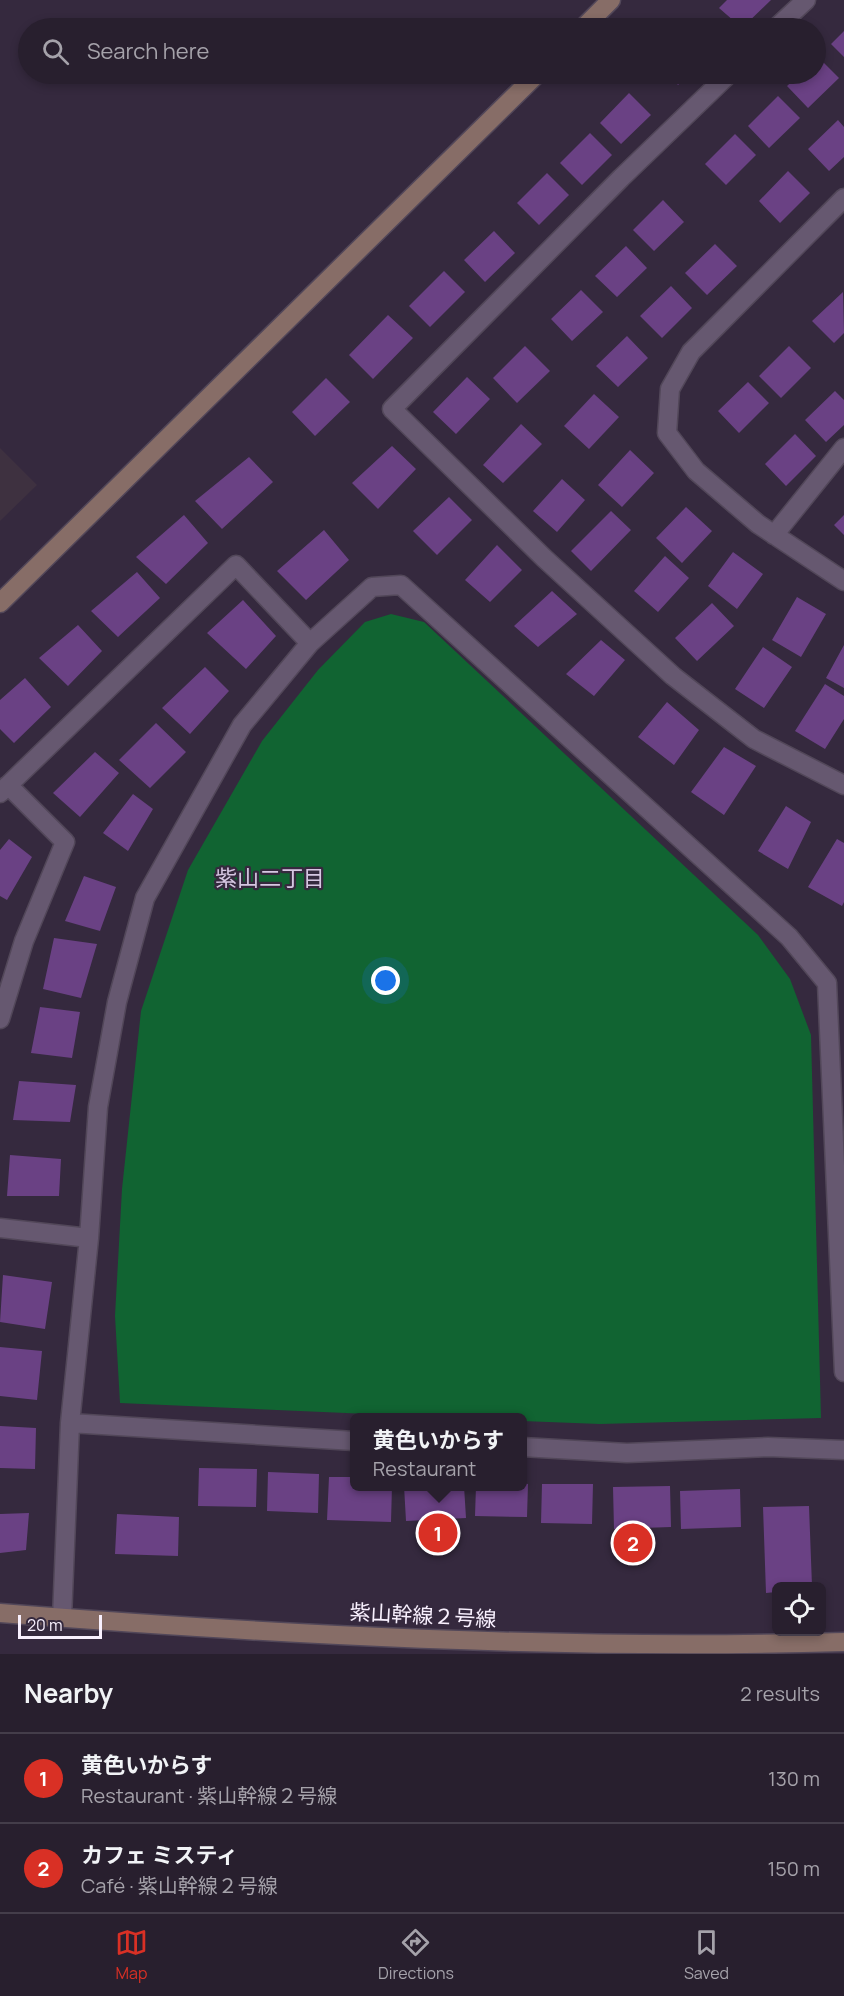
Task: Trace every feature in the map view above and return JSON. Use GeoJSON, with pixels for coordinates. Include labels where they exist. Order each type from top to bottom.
{"type":"FeatureCollection","features":[{"type":"Feature","properties":{"kind":"street"},"geometry":{"type":"LineString","coordinates":[[593,18],[611,0]]}},
{"type":"Feature","properties":{"kind":"street"},"geometry":{"type":"LineString","coordinates":[[787,18],[806,0]]}},
{"type":"Feature","properties":{"kind":"street"},"geometry":{"type":"LineString","coordinates":[[0,603],[527,84]]}},
{"type":"Feature","properties":{"kind":"street"},"geometry":{"type":"LineString","coordinates":[[719,84],[621,178],[392,409],[544,558],[674,676],[754,739],[844,785]]}},
{"type":"Feature","properties":{"kind":"street"},"geometry":{"type":"LineString","coordinates":[[844,198],[691,352],[670,389],[667,433],[696,471],[758,524],[844,581]]}},
{"type":"Feature","properties":{"kind":"street"},"geometry":{"type":"LineString","coordinates":[[774,535],[844,448]]}},
{"type":"Feature","properties":{"kind":"street"},"geometry":{"type":"LineString","coordinates":[[0,1019],[24,942],[65,842],[4,789],[236,565],[310,643]]}},
{"type":"Feature","properties":{"kind":"street"},"geometry":{"type":"LineString","coordinates":[[62,1618],[70,1422],[89,1238],[98,1107],[117,1002],[145,898],[242,725],[310,643],[372,586],[401,585],[789,938],[827,983],[844,1372]]}},
{"type":"Feature","properties":{"kind":"street"},"geometry":{"type":"LineString","coordinates":[[0,1228],[89,1238]]}},
{"type":"Feature","properties":{"kind":"street"},"geometry":{"type":"LineString","coordinates":[[70,1422],[350,1441]]}},
{"type":"Feature","properties":{"kind":"street"},"geometry":{"type":"LineString","coordinates":[[527,1447],[627,1453],[768,1447],[844,1450]]}},
{"type":"Feature","properties":{"kind":"street","name":"紫山幹線２号線"},"geometry":{"type":"LineString","coordinates":[[0,1614],[507,1648],[844,1642]]}},
{"type":"Feature","properties":{"kind":"shaded area"},"geometry":{"type":"Polygon","coordinates":[[[0,448],[37,485],[0,521],[0,448]]]}},
{"type":"Feature","properties":{"kind":"green space"},"geometry":{"type":"Polygon","coordinates":[[[391,614],[424,622],[758,935],[790,979],[811,1035],[821,1418],[600,1424],[527,1421],[527,1413],[350,1413],[120,1403],[115,1316],[122,1189],[141,1011],[188,870],[262,741],[318,670],[365,622],[391,614]]]}},
{"type":"Feature","properties":{"kind":"building"},"geometry":{"type":"Polygon","coordinates":[[[727,0],[771,0],[752,18],[730,18],[719,8],[727,0]]]}},
{"type":"Feature","properties":{"kind":"building"},"geometry":{"type":"Polygon","coordinates":[[[844,31],[844,57],[831,44],[844,31]]]}},
{"type":"Feature","properties":{"kind":"building"},"geometry":{"type":"Polygon","coordinates":[[[826,65],[839,78],[808,108],[787,86],[789,84],[826,84],[826,65]]]}},
{"type":"Feature","properties":{"kind":"building"},"geometry":{"type":"Polygon","coordinates":[[[629,93],[651,115],[621,144],[600,123],[629,93]]]}},
{"type":"Feature","properties":{"kind":"building"},"geometry":{"type":"Polygon","coordinates":[[[778,96],[800,118],[769,148],[748,126],[778,96]]]}},
{"type":"Feature","properties":{"kind":"building"},"geometry":{"type":"Polygon","coordinates":[[[838,120],[844,127],[844,157],[829,171],[808,149],[838,120]]]}},
{"type":"Feature","properties":{"kind":"building"},"geometry":{"type":"Polygon","coordinates":[[[590,133],[612,155],[582,185],[560,163],[590,133]]]}},
{"type":"Feature","properties":{"kind":"building"},"geometry":{"type":"Polygon","coordinates":[[[735,134],[756,155],[726,185],[705,164],[735,134]]]}},
{"type":"Feature","properties":{"kind":"building"},"geometry":{"type":"Polygon","coordinates":[[[788,171],[810,193],[780,223],[759,201],[788,171]]]}},
{"type":"Feature","properties":{"kind":"building"},"geometry":{"type":"Polygon","coordinates":[[[547,173],[569,195],[539,225],[517,203],[547,173]]]}},
{"type":"Feature","properties":{"kind":"building"},"geometry":{"type":"Polygon","coordinates":[[[663,200],[684,222],[654,251],[633,230],[663,200]]]}},
{"type":"Feature","properties":{"kind":"building"},"geometry":{"type":"Polygon","coordinates":[[[494,231],[515,253],[485,282],[464,260],[494,231]]]}},
{"type":"Feature","properties":{"kind":"building"},"geometry":{"type":"Polygon","coordinates":[[[715,244],[737,266],[707,295],[685,273],[715,244]]]}},
{"type":"Feature","properties":{"kind":"building"},"geometry":{"type":"Polygon","coordinates":[[[626,246],[647,268],[617,297],[595,276],[626,246]]]}},
{"type":"Feature","properties":{"kind":"building"},"geometry":{"type":"Polygon","coordinates":[[[444,271],[465,292],[430,327],[409,306],[444,271]]]}},
{"type":"Feature","properties":{"kind":"building"},"geometry":{"type":"Polygon","coordinates":[[[671,286],[692,308],[662,338],[640,316],[671,286]]]}},
{"type":"Feature","properties":{"kind":"building"},"geometry":{"type":"Polygon","coordinates":[[[581,290],[603,312],[572,341],[551,319],[581,290]]]}},
{"type":"Feature","properties":{"kind":"building"},"geometry":{"type":"Polygon","coordinates":[[[843,292],[844,333],[834,343],[812,321],[843,292]]]}},
{"type":"Feature","properties":{"kind":"building"},"geometry":{"type":"Polygon","coordinates":[[[388,315],[413,338],[373,379],[349,355],[388,315]]]}},
{"type":"Feature","properties":{"kind":"building"},"geometry":{"type":"Polygon","coordinates":[[[627,336],[648,358],[618,387],[596,366],[627,336]]]}},
{"type":"Feature","properties":{"kind":"building"},"geometry":{"type":"Polygon","coordinates":[[[525,346],[550,371],[517,403],[493,378],[525,346]]]}},
{"type":"Feature","properties":{"kind":"building"},"geometry":{"type":"Polygon","coordinates":[[[789,346],[811,368],[781,398],[759,376],[789,346]]]}},
{"type":"Feature","properties":{"kind":"building"},"geometry":{"type":"Polygon","coordinates":[[[467,377],[490,399],[456,434],[433,412],[467,377]]]}},
{"type":"Feature","properties":{"kind":"building"},"geometry":{"type":"Polygon","coordinates":[[[326,378],[350,402],[315,436],[292,412],[326,378]]]}},
{"type":"Feature","properties":{"kind":"building"},"geometry":{"type":"Polygon","coordinates":[[[748,382],[769,403],[739,433],[718,411],[748,382]]]}},
{"type":"Feature","properties":{"kind":"building"},"geometry":{"type":"Polygon","coordinates":[[[835,391],[844,400],[844,425],[826,442],[805,420],[835,391]]]}},
{"type":"Feature","properties":{"kind":"building"},"geometry":{"type":"Polygon","coordinates":[[[594,394],[619,417],[589,449],[564,426],[594,394]]]}},
{"type":"Feature","properties":{"kind":"building"},"geometry":{"type":"Polygon","coordinates":[[[521,424],[542,444],[503,483],[483,465],[521,424]]]}},
{"type":"Feature","properties":{"kind":"building"},"geometry":{"type":"Polygon","coordinates":[[[795,434],[816,456],[786,486],[765,464],[795,434]]]}},
{"type":"Feature","properties":{"kind":"building"},"geometry":{"type":"Polygon","coordinates":[[[392,446],[416,469],[378,509],[352,483],[392,446]]]}},
{"type":"Feature","properties":{"kind":"building"},"geometry":{"type":"Polygon","coordinates":[[[630,450],[654,473],[622,507],[598,485],[630,450]]]}},
{"type":"Feature","properties":{"kind":"building"},"geometry":{"type":"Polygon","coordinates":[[[249,457],[273,482],[222,529],[195,501],[249,457]]]}},
{"type":"Feature","properties":{"kind":"building"},"geometry":{"type":"Polygon","coordinates":[[[562,479],[585,500],[557,532],[533,511],[562,479]]]}},
{"type":"Feature","properties":{"kind":"building"},"geometry":{"type":"Polygon","coordinates":[[[449,497],[472,520],[437,555],[413,531],[449,497]]]}},
{"type":"Feature","properties":{"kind":"building"},"geometry":{"type":"Polygon","coordinates":[[[686,507],[712,531],[682,563],[656,538],[686,507]]]}},
{"type":"Feature","properties":{"kind":"building"},"geometry":{"type":"Polygon","coordinates":[[[611,511],[631,530],[591,571],[571,551],[611,511]]]}},
{"type":"Feature","properties":{"kind":"building"},"geometry":{"type":"Polygon","coordinates":[[[184,515],[208,543],[166,584],[136,557],[184,515]]]}},
{"type":"Feature","properties":{"kind":"building"},"geometry":{"type":"Polygon","coordinates":[[[844,515],[844,535],[834,525],[844,515]]]}},
{"type":"Feature","properties":{"kind":"building"},"geometry":{"type":"Polygon","coordinates":[[[324,530],[349,560],[306,600],[277,571],[324,530]]]}},
{"type":"Feature","properties":{"kind":"building"},"geometry":{"type":"Polygon","coordinates":[[[497,545],[522,570],[490,602],[465,580],[497,545]]]}},
{"type":"Feature","properties":{"kind":"building"},"geometry":{"type":"Polygon","coordinates":[[[733,552],[763,574],[737,609],[708,586],[733,552]]]}},
{"type":"Feature","properties":{"kind":"building"},"geometry":{"type":"Polygon","coordinates":[[[665,556],[689,578],[658,612],[634,591],[665,556]]]}},
{"type":"Feature","properties":{"kind":"building"},"geometry":{"type":"Polygon","coordinates":[[[137,572],[160,598],[118,637],[91,611],[137,572]]]}},
{"type":"Feature","properties":{"kind":"building"},"geometry":{"type":"Polygon","coordinates":[[[552,591],[577,614],[538,647],[514,626],[552,591]]]}},
{"type":"Feature","properties":{"kind":"building"},"geometry":{"type":"Polygon","coordinates":[[[797,597],[826,614],[801,657],[772,640],[797,597]]]}},
{"type":"Feature","properties":{"kind":"building"},"geometry":{"type":"Polygon","coordinates":[[[243,600],[276,636],[246,669],[207,633],[243,600]]]}},
{"type":"Feature","properties":{"kind":"building"},"geometry":{"type":"Polygon","coordinates":[[[712,603],[734,626],[697,661],[675,638],[712,603]]]}},
{"type":"Feature","properties":{"kind":"building"},"geometry":{"type":"Polygon","coordinates":[[[78,625],[102,651],[68,686],[39,658],[78,625]]]}},
{"type":"Feature","properties":{"kind":"building"},"geometry":{"type":"Polygon","coordinates":[[[601,640],[625,660],[594,696],[566,674],[601,640]]]}},
{"type":"Feature","properties":{"kind":"building"},"geometry":{"type":"Polygon","coordinates":[[[844,645],[844,688],[826,678],[844,645]]]}},
{"type":"Feature","properties":{"kind":"building"},"geometry":{"type":"Polygon","coordinates":[[[763,647],[792,667],[764,708],[735,689],[763,647]]]}},
{"type":"Feature","properties":{"kind":"building"},"geometry":{"type":"Polygon","coordinates":[[[205,667],[229,691],[190,734],[162,708],[205,667]]]}},
{"type":"Feature","properties":{"kind":"building"},"geometry":{"type":"Polygon","coordinates":[[[25,678],[51,707],[14,743],[0,729],[0,700],[25,678]]]}},
{"type":"Feature","properties":{"kind":"building"},"geometry":{"type":"Polygon","coordinates":[[[825,684],[844,696],[844,719],[825,749],[795,731],[825,684]]]}},
{"type":"Feature","properties":{"kind":"building"},"geometry":{"type":"Polygon","coordinates":[[[667,702],[699,730],[674,765],[638,737],[667,702]]]}},
{"type":"Feature","properties":{"kind":"building"},"geometry":{"type":"Polygon","coordinates":[[[156,723],[186,752],[150,788],[119,760],[156,723]]]}},
{"type":"Feature","properties":{"kind":"building"},"geometry":{"type":"Polygon","coordinates":[[[724,747],[756,766],[724,815],[691,792],[724,747]]]}},
{"type":"Feature","properties":{"kind":"building"},"geometry":{"type":"Polygon","coordinates":[[[95,752],[119,773],[80,817],[53,793],[95,752]]]}},
{"type":"Feature","properties":{"kind":"building"},"geometry":{"type":"Polygon","coordinates":[[[133,794],[153,809],[128,851],[103,833],[133,794]]]}},
{"type":"Feature","properties":{"kind":"building"},"geometry":{"type":"Polygon","coordinates":[[[786,806],[811,822],[788,869],[758,851],[786,806]]]}},
{"type":"Feature","properties":{"kind":"building"},"geometry":{"type":"Polygon","coordinates":[[[9,839],[32,857],[7,900],[0,896],[0,850],[9,839]]]}},
{"type":"Feature","properties":{"kind":"building"},"geometry":{"type":"Polygon","coordinates":[[[837,839],[844,843],[844,902],[842,906],[808,887],[837,839]]]}},
{"type":"Feature","properties":{"kind":"building"},"geometry":{"type":"Polygon","coordinates":[[[84,876],[116,887],[100,931],[65,921],[84,876]]]}},
{"type":"Feature","properties":{"kind":"building"},"geometry":{"type":"Polygon","coordinates":[[[54,938],[97,944],[81,998],[43,989],[54,938]]]}},
{"type":"Feature","properties":{"kind":"building"},"geometry":{"type":"Polygon","coordinates":[[[40,1007],[80,1012],[72,1058],[31,1053],[40,1007]]]}},
{"type":"Feature","properties":{"kind":"building"},"geometry":{"type":"Polygon","coordinates":[[[19,1081],[76,1085],[70,1122],[13,1120],[19,1081]]]}},
{"type":"Feature","properties":{"kind":"building"},"geometry":{"type":"Polygon","coordinates":[[[10,1155],[61,1159],[59,1196],[7,1196],[10,1155]]]}},
{"type":"Feature","properties":{"kind":"building"},"geometry":{"type":"Polygon","coordinates":[[[3,1275],[52,1282],[45,1329],[0,1322],[3,1275]]]}},
{"type":"Feature","properties":{"kind":"building"},"geometry":{"type":"Polygon","coordinates":[[[0,1347],[42,1351],[37,1400],[0,1396],[0,1347]]]}},
{"type":"Feature","properties":{"kind":"building"},"geometry":{"type":"Polygon","coordinates":[[[0,1426],[36,1428],[35,1469],[0,1468],[0,1426]]]}},
{"type":"Feature","properties":{"kind":"building"},"geometry":{"type":"Polygon","coordinates":[[[199,1468],[257,1469],[256,1507],[198,1506],[199,1468]]]}},
{"type":"Feature","properties":{"kind":"building"},"geometry":{"type":"Polygon","coordinates":[[[268,1472],[319,1474],[318,1513],[267,1511],[268,1472]]]}},
{"type":"Feature","properties":{"kind":"building"},"geometry":{"type":"Polygon","coordinates":[[[329,1477],[350,1477],[350,1491],[392,1491],[391,1522],[327,1520],[329,1477]]]}},
{"type":"Feature","properties":{"kind":"building"},"geometry":{"type":"Polygon","coordinates":[[[528,1484],[527,1517],[475,1516],[476,1491],[527,1491],[528,1484]]]}},
{"type":"Feature","properties":{"kind":"building"},"geometry":{"type":"Polygon","coordinates":[[[542,1484],[593,1484],[592,1524],[541,1523],[542,1484]]]}},
{"type":"Feature","properties":{"kind":"building"},"geometry":{"type":"Polygon","coordinates":[[[670,1486],[671,1527],[614,1529],[613,1487],[670,1486]]]}},
{"type":"Feature","properties":{"kind":"building"},"geometry":{"type":"Polygon","coordinates":[[[740,1489],[741,1527],[681,1529],[680,1491],[740,1489]]]}},
{"type":"Feature","properties":{"kind":"building"},"geometry":{"type":"Polygon","coordinates":[[[404,1491],[464,1491],[466,1518],[406,1521],[404,1491]]]}},
{"type":"Feature","properties":{"kind":"building"},"geometry":{"type":"Polygon","coordinates":[[[809,1506],[812,1582],[772,1582],[772,1592],[766,1593],[763,1507],[809,1506]]]}},
{"type":"Feature","properties":{"kind":"building"},"geometry":{"type":"Polygon","coordinates":[[[29,1513],[26,1550],[0,1553],[0,1514],[29,1513]]]}},
{"type":"Feature","properties":{"kind":"building"},"geometry":{"type":"Polygon","coordinates":[[[117,1514],[179,1517],[178,1556],[115,1554],[117,1514]]]}},
{"type":"Feature","properties":{"kind":"place","name":"黄色いからす"},"geometry":{"type":"Point","coordinates":[438,1533]}},
{"type":"Feature","properties":{"kind":"place","name":"カフェ ミスティ"},"geometry":{"type":"Point","coordinates":[633,1543]}},
{"type":"Feature","properties":{"kind":"district","name":"紫山二丁目"},"geometry":{"type":"Point","coordinates":[270,878]}}]}
